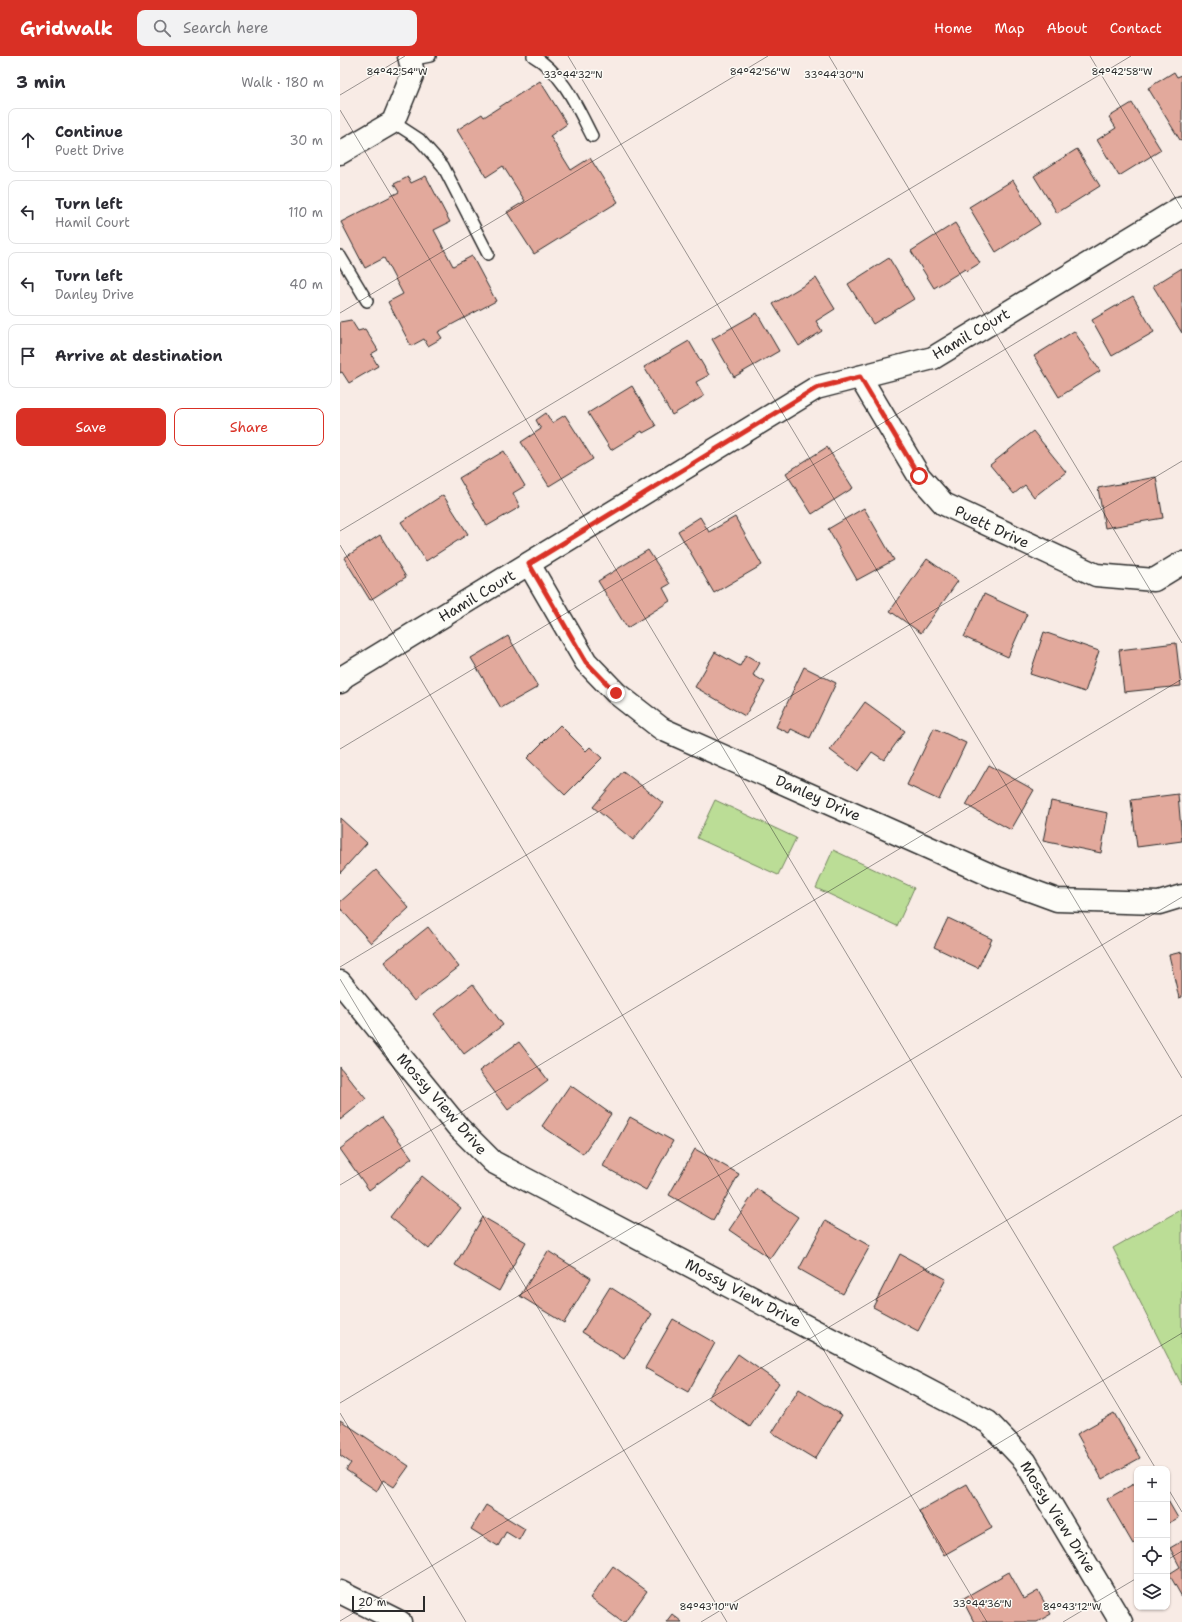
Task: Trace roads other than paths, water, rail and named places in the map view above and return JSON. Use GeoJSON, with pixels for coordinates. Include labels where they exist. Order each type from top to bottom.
{"type":"FeatureCollection","features":[{"type":"Feature","properties":{"kind":"street"},"geometry":{"type":"LineString","coordinates":[[340,153],[393,122],[413,73],[416,57]]}},
{"type":"Feature","properties":{"kind":"street","name":"Hamil Court"},"geometry":{"type":"LineString","coordinates":[[340,682],[343,677],[816,388],[933,358],[1182,207]]}},
{"type":"Feature","properties":{"kind":"street","name":"Puett Drive"},"geometry":{"type":"LineString","coordinates":[[860,377],[919,476],[944,504],[1096,576],[1154,580],[1182,563]]}},
{"type":"Feature","properties":{"kind":"street","name":"Danley Drive"},"geometry":{"type":"LineString","coordinates":[[529,564],[586,662],[616,693],[662,729],[997,878],[1058,900],[1159,903],[1182,896]]}},
{"type":"Feature","properties":{"kind":"street","name":"Mossy View Drive"},"geometry":{"type":"LineString","coordinates":[[340,982],[458,1127],[493,1162],[988,1422],[1025,1461],[1121,1622]]}},
{"type":"Feature","properties":{"kind":"street"},"geometry":{"type":"LineString","coordinates":[[340,1592],[400,1622]]}},
{"type":"Feature","properties":{"kind":"lane"},"geometry":{"type":"LineString","coordinates":[[533,56],[544,62],[571,94],[592,136]]}},
{"type":"Feature","properties":{"kind":"lane"},"geometry":{"type":"LineString","coordinates":[[393,122],[419,139],[442,166],[488,254]]}},
{"type":"Feature","properties":{"kind":"lane"},"geometry":{"type":"LineString","coordinates":[[340,256],[367,301]]}}]}
